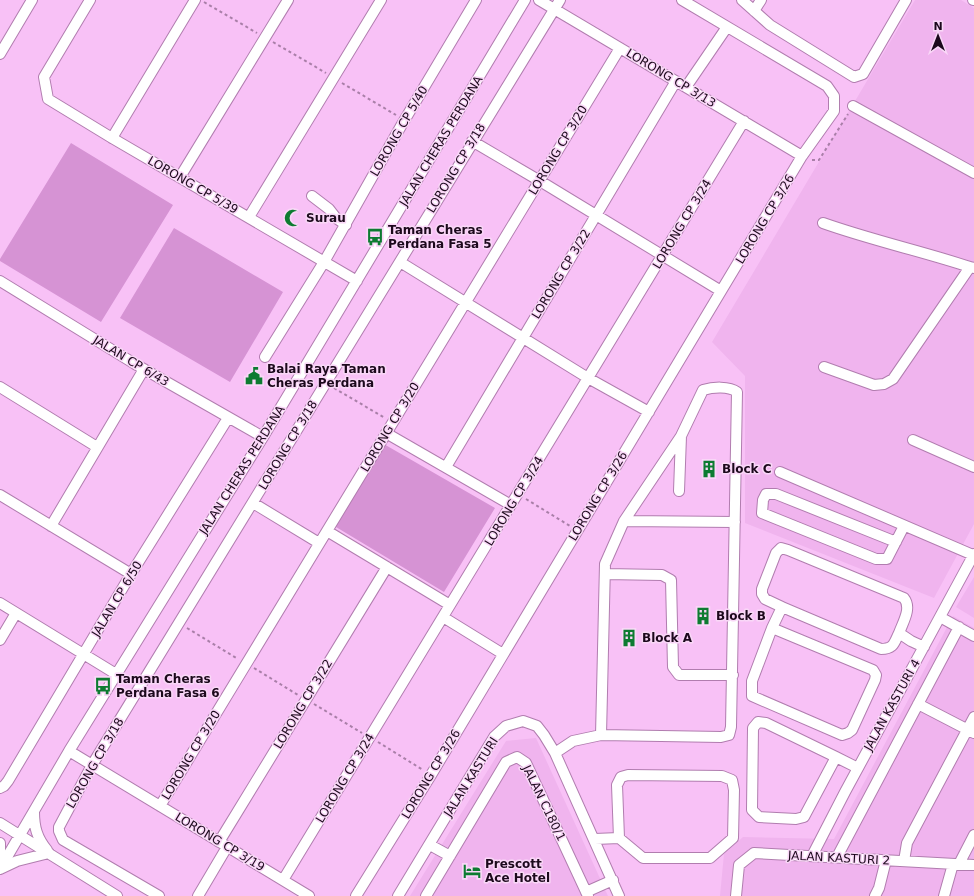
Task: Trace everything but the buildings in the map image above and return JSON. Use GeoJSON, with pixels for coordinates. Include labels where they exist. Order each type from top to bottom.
{"type":"FeatureCollection","features":[{"type":"Feature","properties":{"kind":"street"},"geometry":{"type":"LineString","coordinates":[[0,54],[32,0]]}},
{"type":"Feature","properties":{"kind":"street","name":"LORONG CP 5/39"},"geometry":{"type":"LineString","coordinates":[[90,0],[44,77],[48,98],[112,138],[357,281]]}},
{"type":"Feature","properties":{"kind":"street"},"geometry":{"type":"LineString","coordinates":[[112,138],[195,0]]}},
{"type":"Feature","properties":{"kind":"street"},"geometry":{"type":"LineString","coordinates":[[180,177],[288,0]]}},
{"type":"Feature","properties":{"kind":"street"},"geometry":{"type":"LineString","coordinates":[[249,217],[381,0]]}},
{"type":"Feature","properties":{"kind":"street","name":"LORONG CP 5/40"},"geometry":{"type":"LineString","coordinates":[[265,357],[346,225],[404,120],[476,0]]}},
{"type":"Feature","properties":{"kind":"street","name":"JALAN CHERAS PERDANA"},"geometry":{"type":"LineString","coordinates":[[0,869],[69,751],[263,438],[525,0]]}},
{"type":"Feature","properties":{"kind":"street","name":"LORONG CP 3/13"},"geometry":{"type":"LineString","coordinates":[[539,0],[802,156]]}},
{"type":"Feature","properties":{"kind":"street","name":"LORONG CP 3/18"},"geometry":{"type":"LineString","coordinates":[[158,896],[63,840],[59,827],[92,766],[560,0]]}},
{"type":"Feature","properties":{"kind":"street"},"geometry":{"type":"LineString","coordinates":[[682,0],[727,27],[686,87]]}},
{"type":"Feature","properties":{"kind":"street"},"geometry":{"type":"LineString","coordinates":[[742,0],[770,25],[854,77],[863,74],[906,0]]}},
{"type":"Feature","properties":{"kind":"street"},"geometry":{"type":"LineString","coordinates":[[754,11],[761,0]]}},
{"type":"Feature","properties":{"kind":"street","name":"LORONG CP 3/26"},"geometry":{"type":"LineString","coordinates":[[356,896],[578,530],[802,156],[834,111],[834,96],[827,86],[727,27]]}},
{"type":"Feature","properties":{"kind":"street","name":"LORONG CP 3/20"},"geometry":{"type":"LineString","coordinates":[[160,806],[620,48]]}},
{"type":"Feature","properties":{"kind":"street","name":"LORONG CP 3/22"},"geometry":{"type":"LineString","coordinates":[[446,467],[676,81]]}},
{"type":"Feature","properties":{"kind":"street"},"geometry":{"type":"LineString","coordinates":[[853,106],[974,172]]}},
{"type":"Feature","properties":{"kind":"street","name":"LORONG CP 3/24"},"geometry":{"type":"LineString","coordinates":[[283,880],[744,121]]}},
{"type":"Feature","properties":{"kind":"street"},"geometry":{"type":"LineString","coordinates":[[472,142],[540,181],[721,291]]}},
{"type":"Feature","properties":{"kind":"street"},"geometry":{"type":"LineString","coordinates":[[312,196],[325,205],[336,218],[346,225]]}},
{"type":"Feature","properties":{"kind":"street"},"geometry":{"type":"LineString","coordinates":[[823,224],[972,267],[893,379],[884,384],[874,385],[824,366]]}},
{"type":"Feature","properties":{"kind":"street"},"geometry":{"type":"LineString","coordinates":[[400,262],[588,378],[649,412]]}},
{"type":"Feature","properties":{"kind":"street","name":"JALAN CP 6/43"},"geometry":{"type":"LineString","coordinates":[[0,281],[263,438]]}},
{"type":"Feature","properties":{"kind":"street"},"geometry":{"type":"LineString","coordinates":[[51,526],[144,368]]}},
{"type":"Feature","properties":{"kind":"street"},"geometry":{"type":"LineString","coordinates":[[0,387],[98,447]]}},
{"type":"Feature","properties":{"kind":"street"},"geometry":{"type":"LineString","coordinates":[[555,753],[573,741],[601,735],[721,737],[729,735],[731,726],[733,675],[737,392],[732,388],[709,388],[703,390],[681,436],[624,521],[605,564],[601,735]]}},
{"type":"Feature","properties":{"kind":"street","name":"JALAN CP 6/50"},"geometry":{"type":"LineString","coordinates":[[0,788],[8,781],[83,654],[228,418]]}},
{"type":"Feature","properties":{"kind":"street"},"geometry":{"type":"LineString","coordinates":[[386,433],[511,505]]}},
{"type":"Feature","properties":{"kind":"street"},"geometry":{"type":"LineString","coordinates":[[679,491],[681,436]]}},
{"type":"Feature","properties":{"kind":"street"},"geometry":{"type":"LineString","coordinates":[[913,440],[974,467]]}},
{"type":"Feature","properties":{"kind":"street"},"geometry":{"type":"LineString","coordinates":[[780,472],[974,555]]}},
{"type":"Feature","properties":{"kind":"street"},"geometry":{"type":"LineString","coordinates":[[896,542],[776,494],[766,494],[763,500],[762,513],[876,560],[887,560],[896,542],[904,526]]}},
{"type":"Feature","properties":{"kind":"street"},"geometry":{"type":"LineString","coordinates":[[0,495],[132,574]]}},
{"type":"Feature","properties":{"kind":"street"},"geometry":{"type":"LineString","coordinates":[[253,503],[319,543]]}},
{"type":"Feature","properties":{"kind":"street"},"geometry":{"type":"LineString","coordinates":[[624,521],[735,522]]}},
{"type":"Feature","properties":{"kind":"street"},"geometry":{"type":"LineString","coordinates":[[327,531],[450,605]]}},
{"type":"Feature","properties":{"kind":"street"},"geometry":{"type":"LineString","coordinates":[[781,548],[788,550],[904,598],[908,603],[908,609],[899,633],[892,646],[888,649],[881,649],[765,599],[762,594],[762,589],[776,553],[781,548]]}},
{"type":"Feature","properties":{"kind":"street","name":"JALAN KASTURI 4"},"geometry":{"type":"LineString","coordinates":[[812,856],[974,555]]}},
{"type":"Feature","properties":{"kind":"street","name":"LORONG CP 3/22"},"geometry":{"type":"LineString","coordinates":[[198,896],[223,844],[387,567]]}},
{"type":"Feature","properties":{"kind":"street"},"geometry":{"type":"LineString","coordinates":[[605,574],[662,574],[671,580],[673,667],[679,675],[733,675]]}},
{"type":"Feature","properties":{"kind":"street"},"geometry":{"type":"LineString","coordinates":[[0,603],[116,674]]}},
{"type":"Feature","properties":{"kind":"street"},"geometry":{"type":"LineString","coordinates":[[772,628],[873,670],[876,675],[875,680],[852,730],[848,734],[842,735],[752,696],[752,681],[772,628],[782,607]]}},
{"type":"Feature","properties":{"kind":"street"},"geometry":{"type":"LineString","coordinates":[[0,640],[16,613]]}},
{"type":"Feature","properties":{"kind":"street"},"geometry":{"type":"LineString","coordinates":[[443,617],[503,654]]}},
{"type":"Feature","properties":{"kind":"street"},"geometry":{"type":"LineString","coordinates":[[940,617],[974,636]]}},
{"type":"Feature","properties":{"kind":"street"},"geometry":{"type":"LineString","coordinates":[[837,858],[959,627]]}},
{"type":"Feature","properties":{"kind":"street"},"geometry":{"type":"LineString","coordinates":[[899,633],[924,647]]}},
{"type":"Feature","properties":{"kind":"street"},"geometry":{"type":"LineString","coordinates":[[918,704],[971,731]]}},
{"type":"Feature","properties":{"kind":"street"},"geometry":{"type":"LineString","coordinates":[[904,861],[907,843],[971,731],[974,717]]}},
{"type":"Feature","properties":{"kind":"street","name":"JALAN KASTURI"},"geometry":{"type":"LineString","coordinates":[[398,896],[494,738],[506,726],[523,721],[537,726],[555,753],[620,896]]}},
{"type":"Feature","properties":{"kind":"street"},"geometry":{"type":"LineString","coordinates":[[836,756],[804,816],[796,819],[759,817],[752,810],[753,728],[758,722],[766,723],[836,756],[858,768]]}},
{"type":"Feature","properties":{"kind":"street","name":"LORONG CP 3/19"},"geometry":{"type":"LineString","coordinates":[[69,751],[309,896]]}},
{"type":"Feature","properties":{"kind":"street","name":"JALAN C180/1"},"geometry":{"type":"LineString","coordinates":[[426,896],[506,762],[517,757],[526,763],[587,894]]}},
{"type":"Feature","properties":{"kind":"street"},"geometry":{"type":"LineString","coordinates":[[595,839],[619,838],[643,858],[710,858],[733,838],[734,790],[732,780],[722,776],[628,775],[622,777],[617,785],[619,838]]}},
{"type":"Feature","properties":{"kind":"street"},"geometry":{"type":"LineString","coordinates":[[34,812],[34,824],[37,834],[41,844],[50,853]]}},
{"type":"Feature","properties":{"kind":"street"},"geometry":{"type":"LineString","coordinates":[[0,823],[117,896]]}},
{"type":"Feature","properties":{"kind":"street"},"geometry":{"type":"LineString","coordinates":[[944,896],[956,864],[974,835]]}},
{"type":"Feature","properties":{"kind":"street"},"geometry":{"type":"LineString","coordinates":[[0,843],[0,869],[18,861],[50,853]]}},
{"type":"Feature","properties":{"kind":"street"},"geometry":{"type":"LineString","coordinates":[[430,845],[450,856]]}},
{"type":"Feature","properties":{"kind":"street","name":"JALAN KASTURI 2"},"geometry":{"type":"LineString","coordinates":[[736,896],[739,865],[754,853],[974,865]]}},
{"type":"Feature","properties":{"kind":"street"},"geometry":{"type":"LineString","coordinates":[[875,896],[879,888],[886,860]]}},
{"type":"Feature","properties":{"kind":"street"},"geometry":{"type":"LineString","coordinates":[[587,894],[613,880]]}},
{"type":"Feature","properties":{"kind":"path"},"geometry":{"type":"LineString","coordinates":[[201,0],[404,120]]}},
{"type":"Feature","properties":{"kind":"path"},"geometry":{"type":"LineString","coordinates":[[802,156],[811,160],[819,160],[853,106]]}},
{"type":"Feature","properties":{"kind":"path"},"geometry":{"type":"LineString","coordinates":[[326,383],[392,423]]}},
{"type":"Feature","properties":{"kind":"path"},"geometry":{"type":"LineString","coordinates":[[518,495],[578,530]]}},
{"type":"Feature","properties":{"kind":"shaded area"},"geometry":{"type":"Polygon","coordinates":[[[915,0],[961,0],[974,8],[974,524],[934,598],[745,523],[745,376],[712,342],[915,0]]]}},
{"type":"Feature","properties":{"kind":"shaded area"},"geometry":{"type":"Polygon","coordinates":[[[71,143],[173,205],[101,322],[0,261],[71,143]]]}},
{"type":"Feature","properties":{"kind":"shaded area"},"geometry":{"type":"Polygon","coordinates":[[[174,228],[283,292],[230,382],[120,318],[174,228]]]}},
{"type":"Feature","properties":{"kind":"shaded area"},"geometry":{"type":"Polygon","coordinates":[[[382,443],[495,508],[444,592],[331,524],[382,443]]]}},
{"type":"Feature","properties":{"kind":"shaded area"},"geometry":{"type":"Polygon","coordinates":[[[974,577],[974,618],[956,607],[974,577]]]}},
{"type":"Feature","properties":{"kind":"shaded area"},"geometry":{"type":"Polygon","coordinates":[[[953,616],[974,628],[974,896],[720,896],[724,854],[743,837],[834,839],[953,616]]]}},
{"type":"Feature","properties":{"kind":"shaded area"},"geometry":{"type":"Polygon","coordinates":[[[536,738],[608,896],[410,896],[506,741],[536,738]]]}},
{"type":"Feature","properties":{"kind":"place","name":"Surau"},"geometry":{"type":"Point","coordinates":[293,218]}},
{"type":"Feature","properties":{"kind":"place","name":"Taman Cheras Perdana Fasa 5"},"geometry":{"type":"Point","coordinates":[375,237]}},
{"type":"Feature","properties":{"kind":"place","name":"Balai Raya Taman Cheras Perdana"},"geometry":{"type":"Point","coordinates":[254,376]}},
{"type":"Feature","properties":{"kind":"place","name":"Block C"},"geometry":{"type":"Point","coordinates":[709,469]}},
{"type":"Feature","properties":{"kind":"place","name":"Block B"},"geometry":{"type":"Point","coordinates":[703,616]}},
{"type":"Feature","properties":{"kind":"place","name":"Block A"},"geometry":{"type":"Point","coordinates":[629,638]}},
{"type":"Feature","properties":{"kind":"place","name":"Taman Cheras Perdana Fasa 6"},"geometry":{"type":"Point","coordinates":[103,686]}},
{"type":"Feature","properties":{"kind":"place","name":"Prescott Ace Hotel"},"geometry":{"type":"Point","coordinates":[472,871]}}]}
